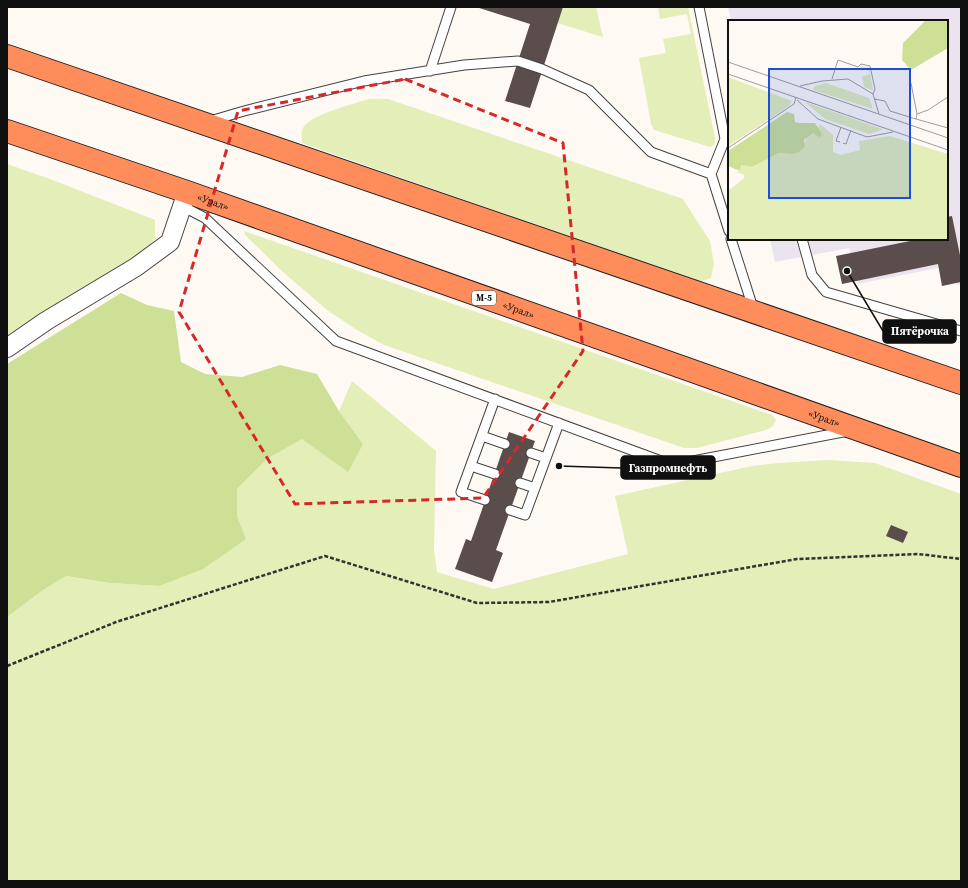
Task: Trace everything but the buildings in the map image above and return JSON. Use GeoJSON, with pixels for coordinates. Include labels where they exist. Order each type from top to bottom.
{"type":"FeatureCollection","features":[{"type":"Feature","properties":{"kind":"highway"},"geometry":{"type":"LineString","coordinates":[[7,56],[961,384]]}},
{"type":"Feature","properties":{"kind":"highway","name":"«Урал»"},"geometry":{"type":"LineString","coordinates":[[7,131],[185,199],[961,466]]}},
{"type":"Feature","properties":{"kind":"street"},"geometry":{"type":"LineString","coordinates":[[7,348],[46,321],[136,267],[170,242],[185,199]]}},
{"type":"Feature","properties":{"kind":"lane"},"geometry":{"type":"LineString","coordinates":[[430,71],[451,7]]}},
{"type":"Feature","properties":{"kind":"lane"},"geometry":{"type":"LineString","coordinates":[[699,7],[725,139],[711,174],[725,208],[728,225]]}},
{"type":"Feature","properties":{"kind":"lane"},"geometry":{"type":"LineString","coordinates":[[204,123],[364,81],[464,66],[518,61],[542,69],[589,90],[651,152],[711,174]]}},
{"type":"Feature","properties":{"kind":"lane"},"geometry":{"type":"LineString","coordinates":[[185,199],[336,341],[672,465],[856,430]]}},
{"type":"Feature","properties":{"kind":"lane"},"geometry":{"type":"LineString","coordinates":[[732,240],[754,312]]}},
{"type":"Feature","properties":{"kind":"lane"},"geometry":{"type":"LineString","coordinates":[[802,240],[812,275],[826,292],[961,330]]}},
{"type":"Feature","properties":{"kind":"lane"},"geometry":{"type":"LineString","coordinates":[[485,500],[461,492],[495,399]]}},
{"type":"Feature","properties":{"kind":"lane"},"geometry":{"type":"LineString","coordinates":[[510,510],[525,515],[559,423]]}},
{"type":"Feature","properties":{"kind":"lane"},"geometry":{"type":"LineString","coordinates":[[482,436],[505,444]]}},
{"type":"Feature","properties":{"kind":"lane"},"geometry":{"type":"LineString","coordinates":[[530,453],[546,458]]}},
{"type":"Feature","properties":{"kind":"lane"},"geometry":{"type":"LineString","coordinates":[[471,466],[494,474]]}},
{"type":"Feature","properties":{"kind":"lane"},"geometry":{"type":"LineString","coordinates":[[520,483],[535,488]]}},
{"type":"Feature","properties":{"kind":"path"},"geometry":{"type":"LineString","coordinates":[[7,666],[116,622],[325,556],[477,603],[549,602],[797,559],[918,554],[961,559]]}},
{"type":"Feature","properties":{"kind":"highlighted area"},"geometry":{"type":"Polygon","coordinates":[[[405,79],[563,143],[583,351],[483,498],[295,504],[179,312],[238,111],[405,79]]]}},
{"type":"Feature","properties":{"kind":"shaded area"},"geometry":{"type":"Polygon","coordinates":[[[728,7],[961,7],[961,284],[957,285],[953,265],[857,284],[849,248],[775,262],[770,240],[948,240],[948,20],[731,20],[728,7]]]}},
{"type":"Feature","properties":{"kind":"green space"},"geometry":{"type":"Polygon","coordinates":[[[563,7],[596,7],[603,37],[557,23],[563,7]]]}},
{"type":"Feature","properties":{"kind":"green space"},"geometry":{"type":"Polygon","coordinates":[[[658,7],[688,7],[715,138],[714,144],[710,147],[654,130],[651,124],[639,58],[666,53],[663,39],[691,34],[687,14],[660,19],[658,7]]]}},
{"type":"Feature","properties":{"kind":"green space"},"geometry":{"type":"Polygon","coordinates":[[[369,99],[388,99],[683,199],[710,241],[714,264],[711,278],[699,282],[302,143],[303,128],[307,123],[333,110],[369,99]]]}},
{"type":"Feature","properties":{"kind":"green space"},"geometry":{"type":"Polygon","coordinates":[[[7,164],[155,220],[155,239],[140,256],[7,335],[7,164]]]}},
{"type":"Feature","properties":{"kind":"green space"},"geometry":{"type":"Polygon","coordinates":[[[244,231],[772,415],[776,420],[772,427],[766,430],[697,448],[684,448],[384,345],[357,330],[327,310],[283,272],[245,235],[244,231]]]}},
{"type":"Feature","properties":{"kind":"green space"},"geometry":{"type":"Polygon","coordinates":[[[121,293],[147,305],[174,311],[181,362],[205,374],[242,377],[280,365],[317,374],[339,411],[363,444],[348,472],[302,439],[267,459],[237,489],[237,516],[246,539],[203,569],[159,586],[110,583],[66,576],[43,590],[7,617],[7,364],[121,293]]]}},
{"type":"Feature","properties":{"kind":"green space"},"geometry":{"type":"Polygon","coordinates":[[[352,381],[436,451],[434,550],[437,572],[494,589],[628,554],[615,496],[752,466],[828,460],[875,463],[961,494],[961,881],[7,881],[7,617],[43,590],[66,576],[110,583],[159,586],[246,539],[237,516],[237,489],[267,459],[302,439],[363,444],[339,411],[352,381]]]}},
{"type":"Feature","properties":{"kind":"place","name":"Пятёрочка"},"geometry":{"type":"Point","coordinates":[847,271]}},
{"type":"Feature","properties":{"kind":"place","name":"Газпромнефть"},"geometry":{"type":"Point","coordinates":[559,466]}}]}
